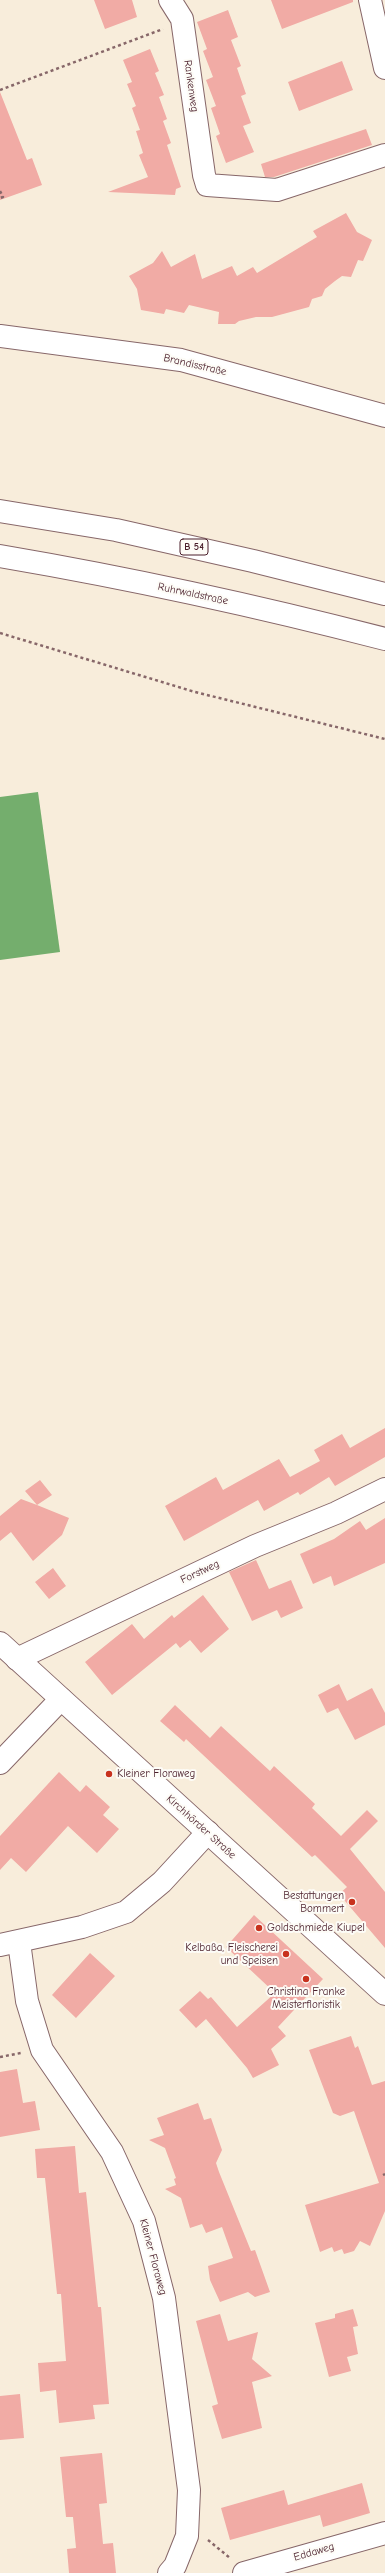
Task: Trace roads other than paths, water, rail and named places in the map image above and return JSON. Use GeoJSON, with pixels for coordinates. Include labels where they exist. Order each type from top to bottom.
{"type":"FeatureCollection","features":[{"type":"Feature","properties":{"kind":"main road","name":"Rankenweg"},"geometry":{"type":"LineString","coordinates":[[170,0],[182,19],[204,175],[207,185],[277,190],[385,155]]}},
{"type":"Feature","properties":{"kind":"main road"},"geometry":{"type":"LineString","coordinates":[[370,0],[385,68]]}},
{"type":"Feature","properties":{"kind":"main road","name":"Brandisstraße"},"geometry":{"type":"LineString","coordinates":[[0,336],[181,360],[385,416]]}},
{"type":"Feature","properties":{"kind":"main road","name":"B 54"},"geometry":{"type":"LineString","coordinates":[[0,511],[116,530],[253,561],[385,594]]}},
{"type":"Feature","properties":{"kind":"main road","name":"Ruhrwaldstraße"},"geometry":{"type":"LineString","coordinates":[[0,556],[73,568],[266,610],[385,639]]}},
{"type":"Feature","properties":{"kind":"main road","name":"Forstweg"},"geometry":{"type":"LineString","coordinates":[[17,1659],[255,1546],[336,1513],[385,1489]]}},
{"type":"Feature","properties":{"kind":"main road","name":"Kirchhörder Straße"},"geometry":{"type":"LineString","coordinates":[[0,1644],[385,1994]]}},
{"type":"Feature","properties":{"kind":"main road"},"geometry":{"type":"LineString","coordinates":[[0,1763],[61,1699]]}},
{"type":"Feature","properties":{"kind":"main road"},"geometry":{"type":"LineString","coordinates":[[0,1775],[17,1746]]}},
{"type":"Feature","properties":{"kind":"main road","name":"Kleiner Floraweg"},"geometry":{"type":"LineString","coordinates":[[169,2573],[175,2566],[187,2536],[190,2490],[164,2298],[144,2221],[112,2152],[42,2050],[9,1944],[82,1927],[126,1912],[162,1882],[208,1832]]}},
{"type":"Feature","properties":{"kind":"main road","name":"Eddaweg"},"geometry":{"type":"LineString","coordinates":[[245,2572],[385,2532]]}},
{"type":"Feature","properties":{"kind":"place","name":"Kleiner Floraweg"},"geometry":{"type":"Point","coordinates":[109,1774]}},
{"type":"Feature","properties":{"kind":"place","name":"Bestattungen Bommert"},"geometry":{"type":"Point","coordinates":[352,1902]}},
{"type":"Feature","properties":{"kind":"place","name":"Goldschmiede Kiupel"},"geometry":{"type":"Point","coordinates":[259,1928]}},
{"type":"Feature","properties":{"kind":"place","name":"Kelbaßa, Fleischerei und Speisen"},"geometry":{"type":"Point","coordinates":[286,1954]}},
{"type":"Feature","properties":{"kind":"place","name":"Christina Franke Meisterfloristik"},"geometry":{"type":"Point","coordinates":[306,1979]}}]}
